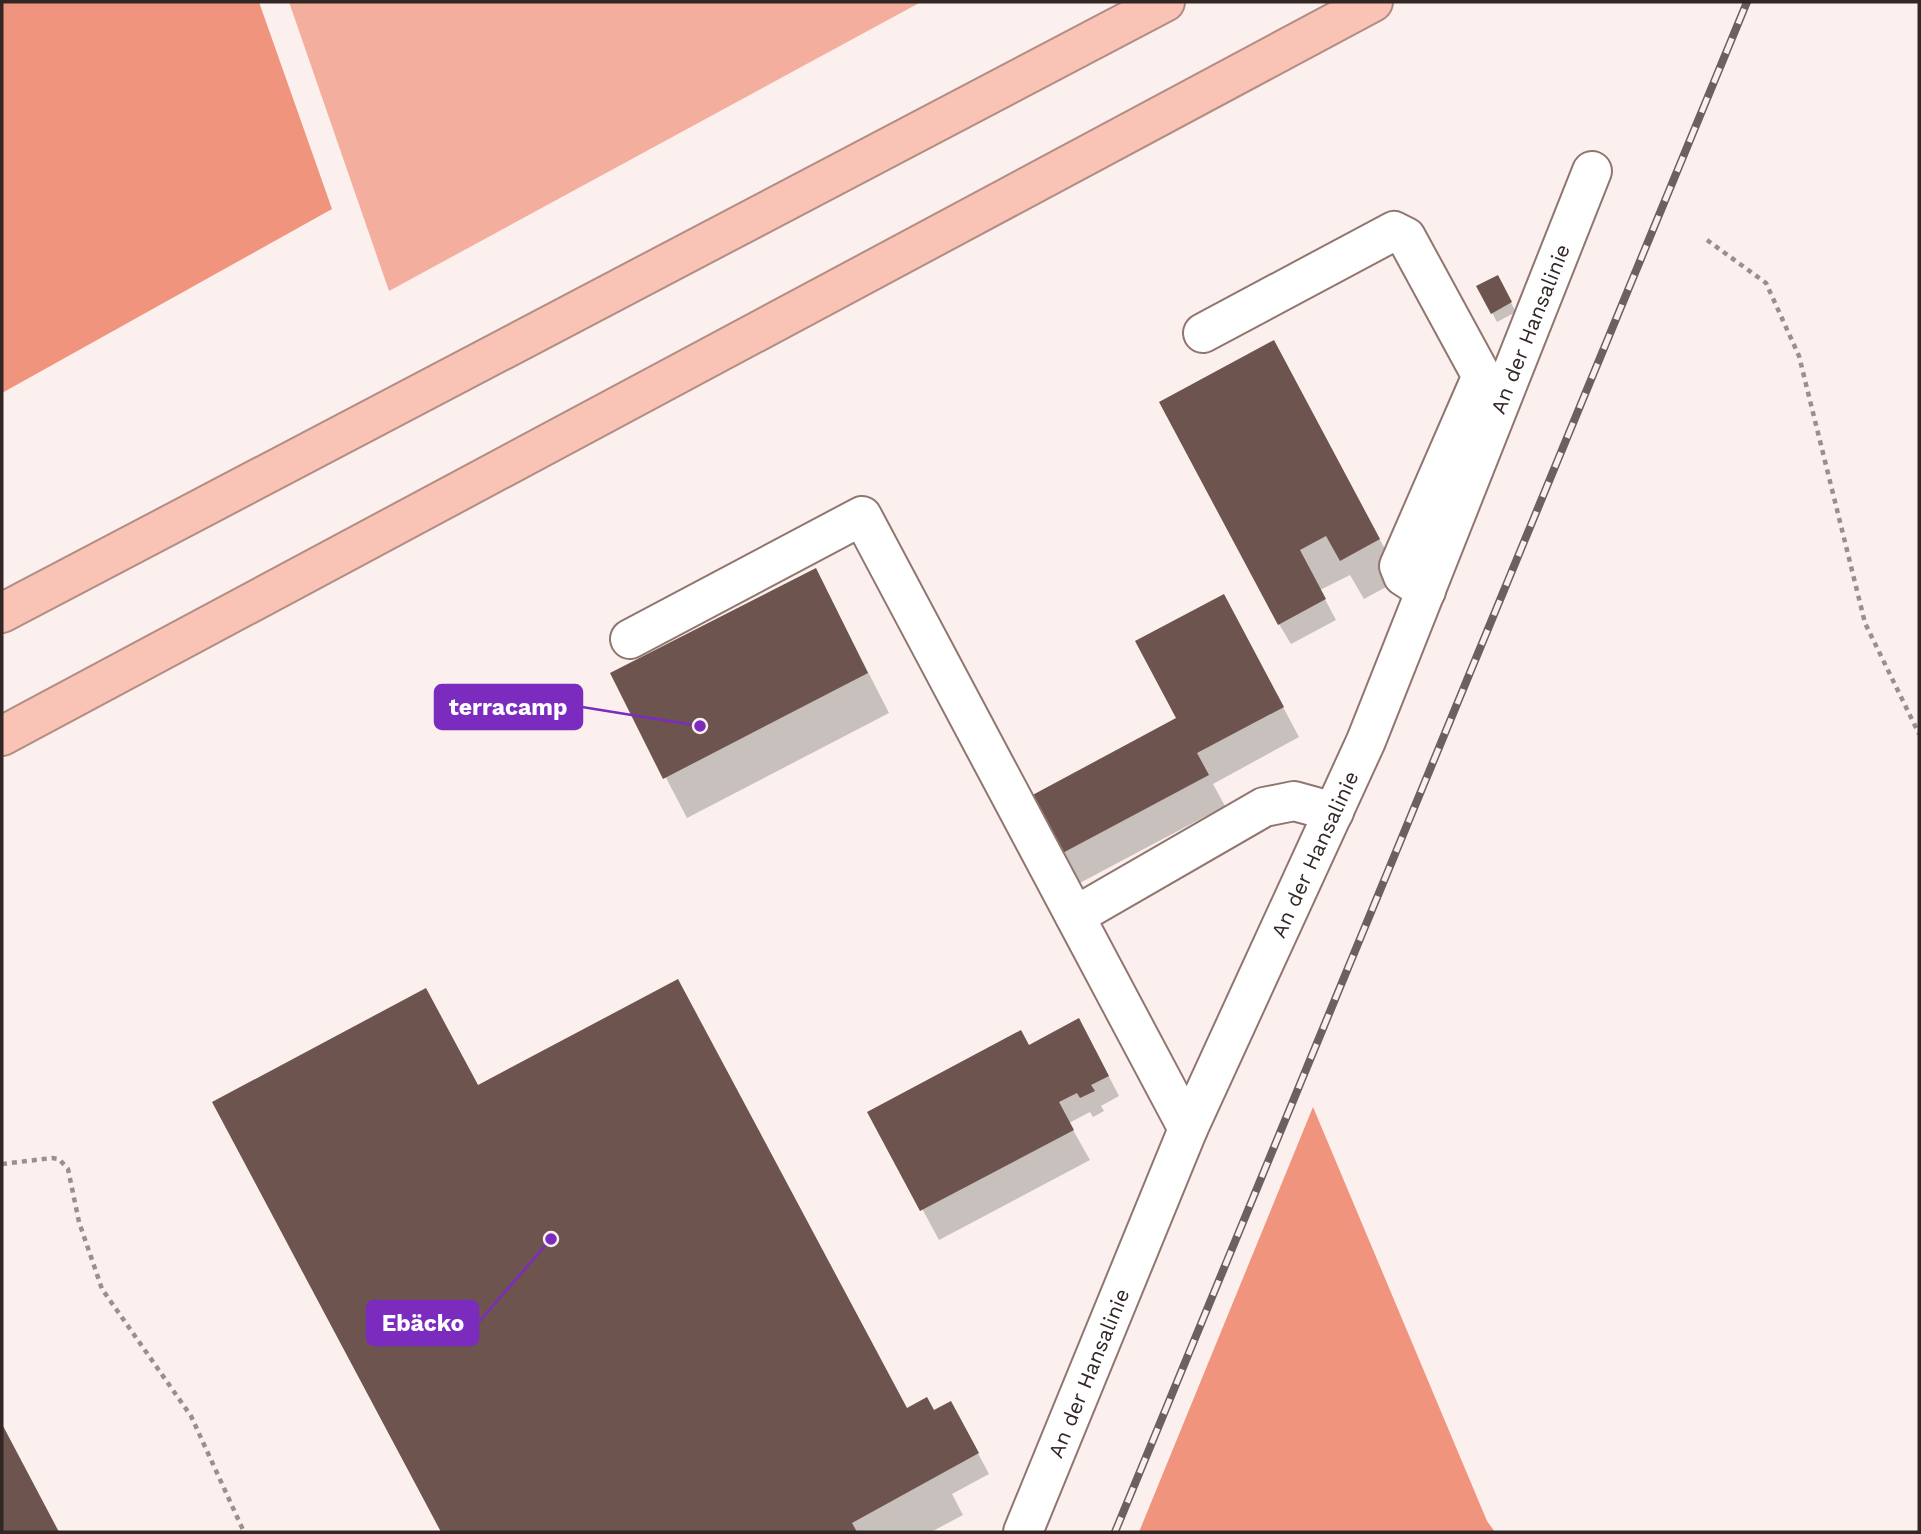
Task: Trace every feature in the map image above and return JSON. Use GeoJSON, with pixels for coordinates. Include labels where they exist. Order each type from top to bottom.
{"type":"FeatureCollection","features":[{"type":"Feature","properties":{"kind":"highway"},"geometry":{"type":"LineString","coordinates":[[2,613],[1165,2]]}},
{"type":"Feature","properties":{"kind":"highway"},"geometry":{"type":"LineString","coordinates":[[2,736],[1373,2]]}},
{"type":"Feature","properties":{"kind":"street","name":"An der Hansalinie"},"geometry":{"type":"LineString","coordinates":[[1023,1532],[1188,1129],[1366,741],[1592,171]]}},
{"type":"Feature","properties":{"kind":"street"},"geometry":{"type":"LineString","coordinates":[[1203,333],[1394,231],[1406,237],[1480,373],[1480,380],[1399,566],[1403,576],[1426,591]]}},
{"type":"Feature","properties":{"kind":"street"},"geometry":{"type":"LineString","coordinates":[[630,639],[862,516],[1188,1129]]}},
{"type":"Feature","properties":{"kind":"street"},"geometry":{"type":"LineString","coordinates":[[1074,916],[1264,807],[1294,801],[1334,812]]}},
{"type":"Feature","properties":{"kind":"path"},"geometry":{"type":"LineString","coordinates":[[1707,240],[1766,282],[1799,356],[1865,623],[1919,734]]}},
{"type":"Feature","properties":{"kind":"path"},"geometry":{"type":"LineString","coordinates":[[2,1164],[52,1158],[60,1159],[68,1169],[82,1234],[102,1289],[191,1416],[244,1532]]}},
{"type":"Feature","properties":{"kind":"shaded area"},"geometry":{"type":"Polygon","coordinates":[[[2,2],[259,2],[332,209],[2,393],[2,2]]]}},
{"type":"Feature","properties":{"kind":"shaded area"},"geometry":{"type":"Polygon","coordinates":[[[289,2],[921,2],[389,291],[289,2]]]}},
{"type":"Feature","properties":{"kind":"shaded area"},"geometry":{"type":"Polygon","coordinates":[[[1313,1107],[1487,1521],[1495,1532],[1139,1532],[1313,1107]]]}},
{"type":"Feature","properties":{"kind":"building"},"geometry":{"type":"Polygon","coordinates":[[[1498,275],[1512,302],[1491,314],[1476,286],[1498,275]]]}},
{"type":"Feature","properties":{"kind":"building"},"geometry":{"type":"Polygon","coordinates":[[[1274,340],[1380,539],[1340,561],[1326,536],[1300,550],[1326,599],[1278,625],[1159,402],[1274,340]]]}},
{"type":"Feature","properties":{"kind":"building"},"geometry":{"type":"Polygon","coordinates":[[[816,568],[868,673],[663,779],[610,673],[816,568]]]}},
{"type":"Feature","properties":{"kind":"building"},"geometry":{"type":"Polygon","coordinates":[[[1224,594],[1284,707],[1197,753],[1209,775],[1057,856],[1027,798],[1176,718],[1135,641],[1224,594]]]}},
{"type":"Feature","properties":{"kind":"building"},"geometry":{"type":"Polygon","coordinates":[[[678,979],[907,1408],[927,1397],[934,1410],[951,1401],[979,1453],[852,1523],[857,1532],[441,1532],[212,1102],[426,988],[478,1085],[678,979]]]}},
{"type":"Feature","properties":{"kind":"building"},"geometry":{"type":"Polygon","coordinates":[[[1079,1018],[1109,1076],[1091,1085],[1095,1091],[1080,1098],[1077,1093],[1059,1102],[1074,1130],[920,1211],[867,1112],[1021,1030],[1029,1045],[1079,1018]]]}},
{"type":"Feature","properties":{"kind":"building"},"geometry":{"type":"Polygon","coordinates":[[[2,1424],[59,1532],[2,1532],[2,1424]]]}},
{"type":"Feature","properties":{"kind":"railway"},"geometry":{"type":"LineString","coordinates":[[1115,1532],[1747,2]]}},
{"type":"Feature","properties":{"kind":"place","name":"terracamp"},"geometry":{"type":"Point","coordinates":[700,726]}},
{"type":"Feature","properties":{"kind":"place","name":"Ebäcko"},"geometry":{"type":"Point","coordinates":[551,1239]}}]}
